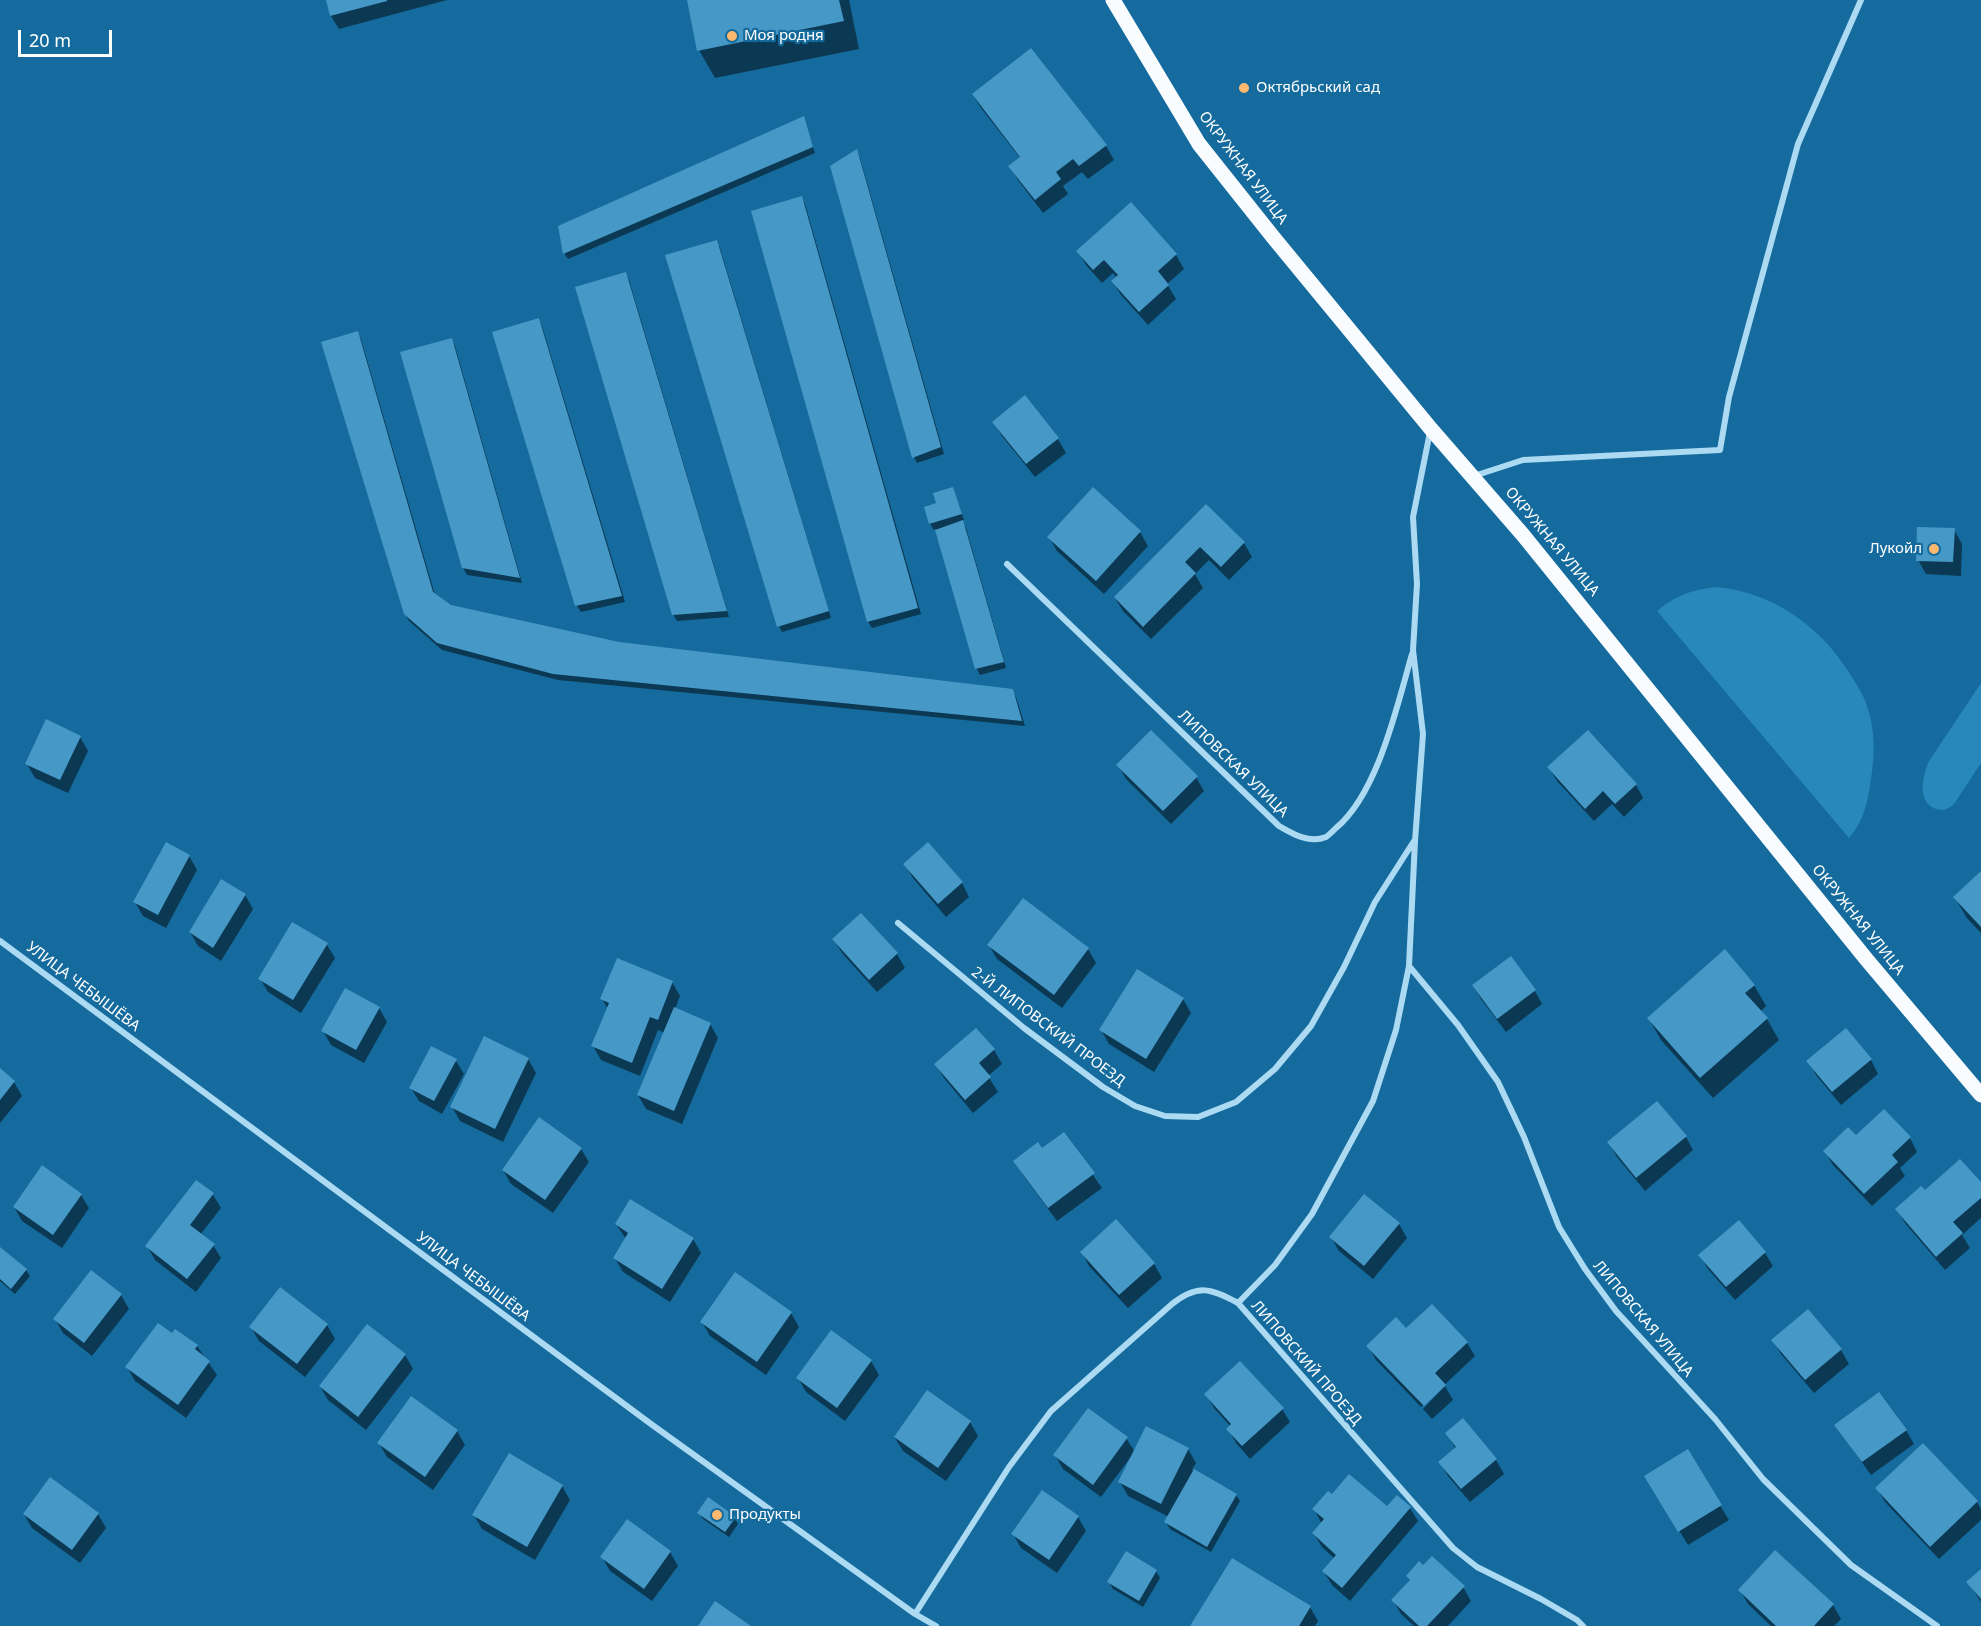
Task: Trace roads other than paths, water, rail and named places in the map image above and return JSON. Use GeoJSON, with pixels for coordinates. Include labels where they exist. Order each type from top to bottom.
{"type":"FeatureCollection","features":[{"type":"Feature","properties":{"kind":"main road","name":"ОКРУЖНАЯ УЛИЦА"},"geometry":{"type":"LineString","coordinates":[[1113,0],[1199,144],[1431,429],[1523,535],[1867,960],[1981,1095]]}},
{"type":"Feature","properties":{"kind":"street"},"geometry":{"type":"LineString","coordinates":[[1473,476],[1522,460],[1720,450],[1729,397],[1798,144],[1861,0]]}},
{"type":"Feature","properties":{"kind":"street"},"geometry":{"type":"LineString","coordinates":[[1238,1303],[1275,1265],[1312,1214],[1373,1101],[1396,1030],[1409,966],[1423,734],[1413,650],[1417,584],[1413,517],[1431,429]]}},
{"type":"Feature","properties":{"kind":"street","name":"ЛИПОВСКАЯ УЛИЦА"},"geometry":{"type":"LineString","coordinates":[[1007,564],[1278,826],[1296,836],[1313,840],[1326,837],[1345,821],[1364,795],[1389,735],[1413,650]]}},
{"type":"Feature","properties":{"kind":"street","name":"2-Й ЛИПОВСКИЙ ПРОЕЗД"},"geometry":{"type":"LineString","coordinates":[[898,923],[1024,1028],[1103,1087],[1135,1106],[1165,1116],[1198,1117],[1236,1102],[1275,1069],[1311,1026],[1344,967],[1375,902],[1415,841]]}},
{"type":"Feature","properties":{"kind":"street","name":"УЛИЦА ЧЕБЫШЁВА"},"geometry":{"type":"LineString","coordinates":[[0,941],[651,1424],[915,1614],[936,1626]]}},
{"type":"Feature","properties":{"kind":"street","name":"ЛИПОВСКАЯ УЛИЦА"},"geometry":{"type":"LineString","coordinates":[[1409,966],[1458,1025],[1498,1082],[1524,1137],[1559,1227],[1585,1269],[1617,1311],[1715,1419],[1763,1479],[1851,1564],[1937,1626]]}},
{"type":"Feature","properties":{"kind":"street","name":"ЛИПОВСКИЙ ПРОЕЗД"},"geometry":{"type":"LineString","coordinates":[[915,1614],[1009,1467],[1051,1411],[1185,1294],[1199,1289],[1218,1292],[1238,1303],[1453,1548],[1477,1568],[1541,1599],[1577,1620],[1583,1626]]}},
{"type":"Feature","properties":{"kind":"place","name":"Моя родня"},"geometry":{"type":"Point","coordinates":[732,36]}},
{"type":"Feature","properties":{"kind":"place","name":"Октябрьский сад"},"geometry":{"type":"Point","coordinates":[1244,88]}},
{"type":"Feature","properties":{"kind":"place","name":"Лукойл"},"geometry":{"type":"Point","coordinates":[1934,549]}},
{"type":"Feature","properties":{"kind":"place","name":"Продукты"},"geometry":{"type":"Point","coordinates":[717,1515]}}]}
